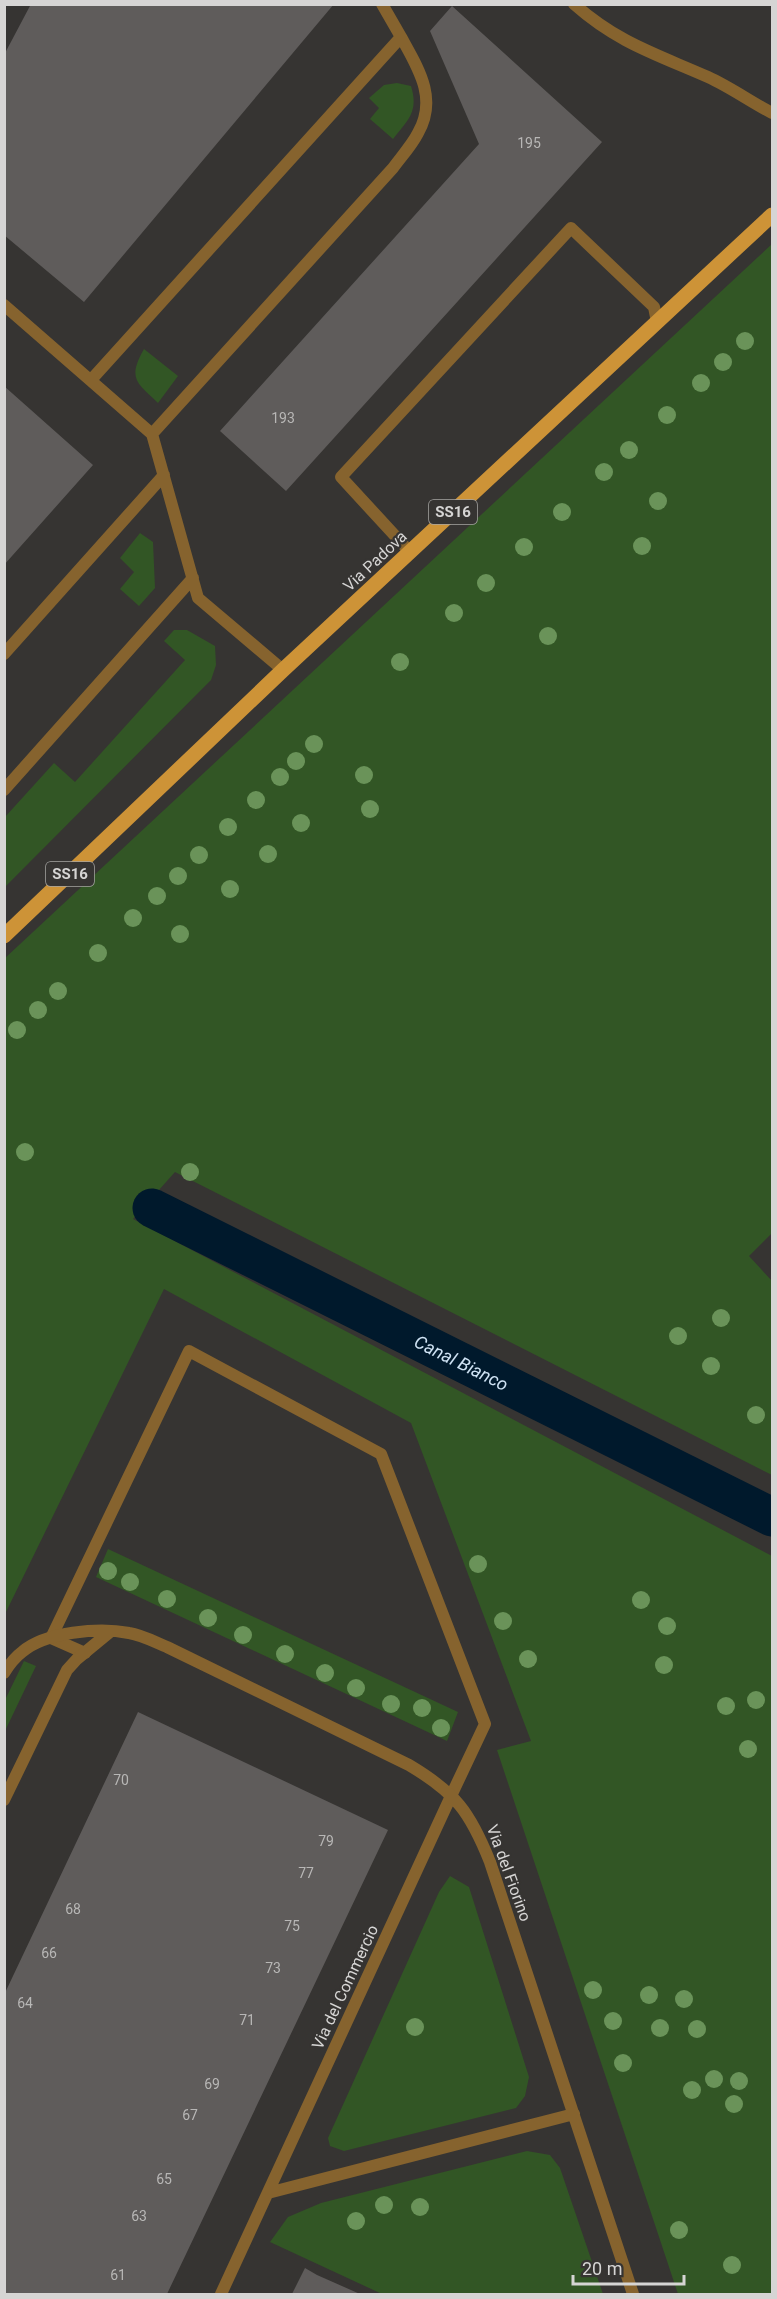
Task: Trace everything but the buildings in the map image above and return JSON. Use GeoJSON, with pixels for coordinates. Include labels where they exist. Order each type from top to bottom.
{"type":"FeatureCollection","features":[{"type":"Feature","properties":{"kind":"main road","name":"Via Padova"},"geometry":{"type":"LineString","coordinates":[[4,936],[283,670],[772,215]]}},
{"type":"Feature","properties":{"kind":"street"},"geometry":{"type":"LineString","coordinates":[[152,434],[393,168],[419,133],[428,104],[420,71],[382,4]]}},
{"type":"Feature","properties":{"kind":"street"},"geometry":{"type":"LineString","coordinates":[[574,4],[591,20],[617,38],[710,78],[772,113]]}},
{"type":"Feature","properties":{"kind":"street"},"geometry":{"type":"LineString","coordinates":[[91,380],[401,37]]}},
{"type":"Feature","properties":{"kind":"street"},"geometry":{"type":"LineString","coordinates":[[410,552],[341,477],[571,228],[654,307],[657,322]]}},
{"type":"Feature","properties":{"kind":"street"},"geometry":{"type":"LineString","coordinates":[[4,305],[152,434],[198,598],[283,670]]}},
{"type":"Feature","properties":{"kind":"street"},"geometry":{"type":"LineString","coordinates":[[4,654],[164,476]]}},
{"type":"Feature","properties":{"kind":"street"},"geometry":{"type":"LineString","coordinates":[[4,790],[192,578]]}},
{"type":"Feature","properties":{"kind":"street","name":"Via del Commercio"},"geometry":{"type":"LineString","coordinates":[[51,1638],[189,1352],[381,1454],[485,1724],[220,2295]]}},
{"type":"Feature","properties":{"kind":"street"},"geometry":{"type":"LineString","coordinates":[[4,1800],[67,1671],[111,1631]]}},
{"type":"Feature","properties":{"kind":"street","name":"Via del Fiorino"},"geometry":{"type":"LineString","coordinates":[[4,1673],[23,1650],[40,1641],[80,1632],[111,1631],[136,1635],[168,1647],[409,1765],[452,1796],[471,1819],[490,1862],[633,2295]]}},
{"type":"Feature","properties":{"kind":"street"},"geometry":{"type":"LineString","coordinates":[[51,1638],[85,1653]]}},
{"type":"Feature","properties":{"kind":"street"},"geometry":{"type":"LineString","coordinates":[[268,2193],[574,2114]]}},
{"type":"Feature","properties":{"kind":"green space"},"geometry":{"type":"Polygon","coordinates":[[[397,83],[411,86],[414,103],[411,115],[393,139],[370,119],[379,108],[369,98],[384,85],[397,83]]]}},
{"type":"Feature","properties":{"kind":"green space"},"geometry":{"type":"Polygon","coordinates":[[[772,244],[772,1233],[749,1256],[772,1281],[772,1475],[175,1172],[133,1219],[772,1556],[772,2294],[678,2294],[497,1750],[531,1741],[411,1423],[164,1289],[5,1614],[4,959],[772,244]]]}},
{"type":"Feature","properties":{"kind":"green space"},"geometry":{"type":"Polygon","coordinates":[[[144,349],[178,376],[158,403],[140,385],[135,374],[144,349]]]}},
{"type":"Feature","properties":{"kind":"green space"},"geometry":{"type":"Polygon","coordinates":[[[140,533],[153,542],[155,588],[139,606],[120,589],[134,572],[120,558],[140,533]]]}},
{"type":"Feature","properties":{"kind":"green space"},"geometry":{"type":"Polygon","coordinates":[[[174,630],[187,630],[215,646],[216,665],[211,680],[5,887],[5,817],[54,763],[75,782],[185,660],[164,641],[174,630]]]}},
{"type":"Feature","properties":{"kind":"green space"},"geometry":{"type":"Polygon","coordinates":[[[108,1549],[458,1712],[447,1741],[96,1577],[108,1549]]]}},
{"type":"Feature","properties":{"kind":"green space"},"geometry":{"type":"Polygon","coordinates":[[[24,1661],[36,1666],[5,1731],[5,1700],[24,1661]]]}},
{"type":"Feature","properties":{"kind":"green space"},"geometry":{"type":"Polygon","coordinates":[[[450,1876],[469,1887],[529,2077],[525,2096],[516,2108],[344,2151],[330,2146],[328,2138],[439,1892],[450,1876]]]}},
{"type":"Feature","properties":{"kind":"green space"},"geometry":{"type":"Polygon","coordinates":[[[527,2151],[550,2155],[560,2168],[603,2294],[382,2294],[270,2242],[288,2217],[321,2203],[527,2151]]]}},
{"type":"Feature","properties":{"kind":"waterway","name":"Canal Bianco"},"geometry":{"type":"LineString","coordinates":[[152,1208],[772,1517]]}}]}
